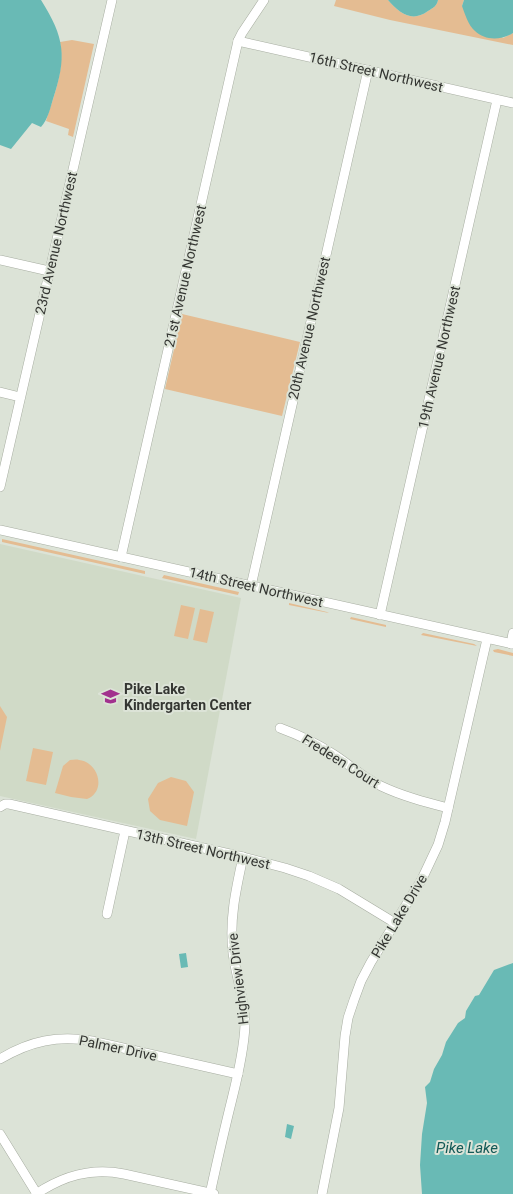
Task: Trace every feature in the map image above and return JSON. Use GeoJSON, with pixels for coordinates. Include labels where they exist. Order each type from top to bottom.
{"type":"FeatureCollection","features":[{"type":"Feature","properties":{"kind":"street","name":"23rd Avenue Northwest"},"geometry":{"type":"LineString","coordinates":[[0,487],[112,0]]}},
{"type":"Feature","properties":{"kind":"street","name":"21st Avenue Northwest"},"geometry":{"type":"LineString","coordinates":[[121,557],[238,41],[264,0]]}},
{"type":"Feature","properties":{"kind":"street","name":"16th Street Northwest"},"geometry":{"type":"LineString","coordinates":[[238,41],[513,103]]}},
{"type":"Feature","properties":{"kind":"street","name":"20th Avenue Northwest"},"geometry":{"type":"LineString","coordinates":[[251,586],[368,70]]}},
{"type":"Feature","properties":{"kind":"street","name":"19th Avenue Northwest"},"geometry":{"type":"LineString","coordinates":[[380,615],[497,100]]}},
{"type":"Feature","properties":{"kind":"street"},"geometry":{"type":"LineString","coordinates":[[0,260],[49,271]]}},
{"type":"Feature","properties":{"kind":"street"},"geometry":{"type":"LineString","coordinates":[[0,392],[20,397]]}},
{"type":"Feature","properties":{"kind":"street","name":"14th Street Northwest"},"geometry":{"type":"LineString","coordinates":[[0,530],[512,644]]}},
{"type":"Feature","properties":{"kind":"street"},"geometry":{"type":"LineString","coordinates":[[512,644],[513,633]]}},
{"type":"Feature","properties":{"kind":"street","name":"Pike Lake Drive"},"geometry":{"type":"LineString","coordinates":[[322,1194],[339,1108],[348,1018],[361,982],[422,879],[438,845],[487,639]]}},
{"type":"Feature","properties":{"kind":"street","name":"Fredeen Court"},"geometry":{"type":"LineString","coordinates":[[280,728],[299,735],[319,746],[381,787],[416,800],[448,808]]}},
{"type":"Feature","properties":{"kind":"street","name":"13th Street Northwest"},"geometry":{"type":"LineString","coordinates":[[0,806],[9,804],[243,857],[285,868],[309,876],[339,889],[395,923]]}},
{"type":"Feature","properties":{"kind":"street"},"geometry":{"type":"LineString","coordinates":[[107,914],[125,831]]}},
{"type":"Feature","properties":{"kind":"street","name":"Highview Drive"},"geometry":{"type":"LineString","coordinates":[[211,1194],[244,1043],[245,1024],[243,1005],[233,952],[232,932],[236,891],[243,857]]}},
{"type":"Feature","properties":{"kind":"street","name":"Palmer Drive"},"geometry":{"type":"LineString","coordinates":[[0,1059],[31,1044],[46,1040],[74,1038],[238,1074]]}},
{"type":"Feature","properties":{"kind":"street"},"geometry":{"type":"LineString","coordinates":[[0,1134],[36,1194],[57,1182],[72,1176],[97,1171],[118,1173],[211,1194]]}},
{"type":"Feature","properties":{"kind":"shaded area"},"geometry":{"type":"Polygon","coordinates":[[[336,0],[388,0],[406,15],[417,16],[422,15],[433,8],[438,0],[464,0],[462,6],[503,38],[513,33],[513,45],[390,20],[334,6],[336,0]]]}},
{"type":"Feature","properties":{"kind":"shaded area"},"geometry":{"type":"Polygon","coordinates":[[[72,40],[94,44],[73,137],[68,135],[69,129],[46,121],[60,72],[60,42],[72,40]]]}},
{"type":"Feature","properties":{"kind":"shaded area"},"geometry":{"type":"Polygon","coordinates":[[[182,314],[300,342],[282,416],[165,389],[182,314]]]}},
{"type":"Feature","properties":{"kind":"shaded area"},"geometry":{"type":"Polygon","coordinates":[[[2,539],[145,571],[145,574],[2,542],[2,539]]]}},
{"type":"Feature","properties":{"kind":"shaded area","name":"Pike Lake Kindergarten Center"},"geometry":{"type":"Polygon","coordinates":[[[0,544],[241,598],[196,839],[0,796],[0,544]]]}},
{"type":"Feature","properties":{"kind":"shaded area"},"geometry":{"type":"Polygon","coordinates":[[[164,575],[239,592],[238,595],[162,578],[164,575]]]}},
{"type":"Feature","properties":{"kind":"shaded area"},"geometry":{"type":"Polygon","coordinates":[[[289,603],[327,612],[329,613],[289,605],[289,603]]]}},
{"type":"Feature","properties":{"kind":"shaded area"},"geometry":{"type":"Polygon","coordinates":[[[181,605],[195,608],[188,639],[174,636],[181,605]]]}},
{"type":"Feature","properties":{"kind":"shaded area"},"geometry":{"type":"Polygon","coordinates":[[[200,609],[214,612],[207,643],[193,640],[200,609]]]}},
{"type":"Feature","properties":{"kind":"shaded area"},"geometry":{"type":"Polygon","coordinates":[[[351,617],[386,625],[386,627],[350,619],[351,617]]]}},
{"type":"Feature","properties":{"kind":"shaded area"},"geometry":{"type":"Polygon","coordinates":[[[423,633],[474,644],[477,646],[421,635],[423,633]]]}},
{"type":"Feature","properties":{"kind":"shaded area"},"geometry":{"type":"Polygon","coordinates":[[[498,649],[513,653],[513,656],[494,652],[493,650],[498,649]]]}},
{"type":"Feature","properties":{"kind":"shaded area"},"geometry":{"type":"Polygon","coordinates":[[[0,706],[7,717],[0,751],[0,706]]]}},
{"type":"Feature","properties":{"kind":"shaded area"},"geometry":{"type":"Polygon","coordinates":[[[33,748],[53,752],[46,785],[26,781],[33,748]]]}},
{"type":"Feature","properties":{"kind":"shaded area"},"geometry":{"type":"Polygon","coordinates":[[[70,760],[84,761],[96,772],[98,778],[98,788],[92,796],[87,799],[55,793],[63,766],[70,760]]]}},
{"type":"Feature","properties":{"kind":"shaded area"},"geometry":{"type":"Polygon","coordinates":[[[171,777],[186,781],[194,792],[187,826],[160,820],[150,811],[148,799],[158,783],[171,777]]]}},
{"type":"Feature","properties":{"kind":"water"},"geometry":{"type":"Polygon","coordinates":[[[0,0],[41,0],[49,13],[59,37],[62,59],[50,110],[45,121],[41,127],[32,123],[11,149],[0,145],[0,0]]]}},
{"type":"Feature","properties":{"kind":"water"},"geometry":{"type":"Polygon","coordinates":[[[388,0],[438,0],[433,8],[422,15],[411,16],[401,12],[388,0]]]}},
{"type":"Feature","properties":{"kind":"water"},"geometry":{"type":"Polygon","coordinates":[[[464,0],[513,0],[513,33],[499,38],[484,37],[479,34],[470,26],[462,6],[464,0]]]}},
{"type":"Feature","properties":{"kind":"water"},"geometry":{"type":"Polygon","coordinates":[[[186,953],[188,967],[181,968],[179,954],[186,953]]]}},
{"type":"Feature","properties":{"kind":"water","name":"Pike Lake"},"geometry":{"type":"Polygon","coordinates":[[[513,963],[513,1194],[422,1194],[420,1165],[422,1134],[427,1103],[425,1087],[430,1082],[446,1042],[458,1023],[465,1018],[466,1011],[475,996],[479,995],[494,970],[513,963]]]}},
{"type":"Feature","properties":{"kind":"water"},"geometry":{"type":"Polygon","coordinates":[[[287,1124],[294,1126],[291,1139],[285,1137],[287,1124]]]}},
{"type":"Feature","properties":{"kind":"place","name":"Pike Lake Kindergarten Center"},"geometry":{"type":"Point","coordinates":[111,697]}}]}
